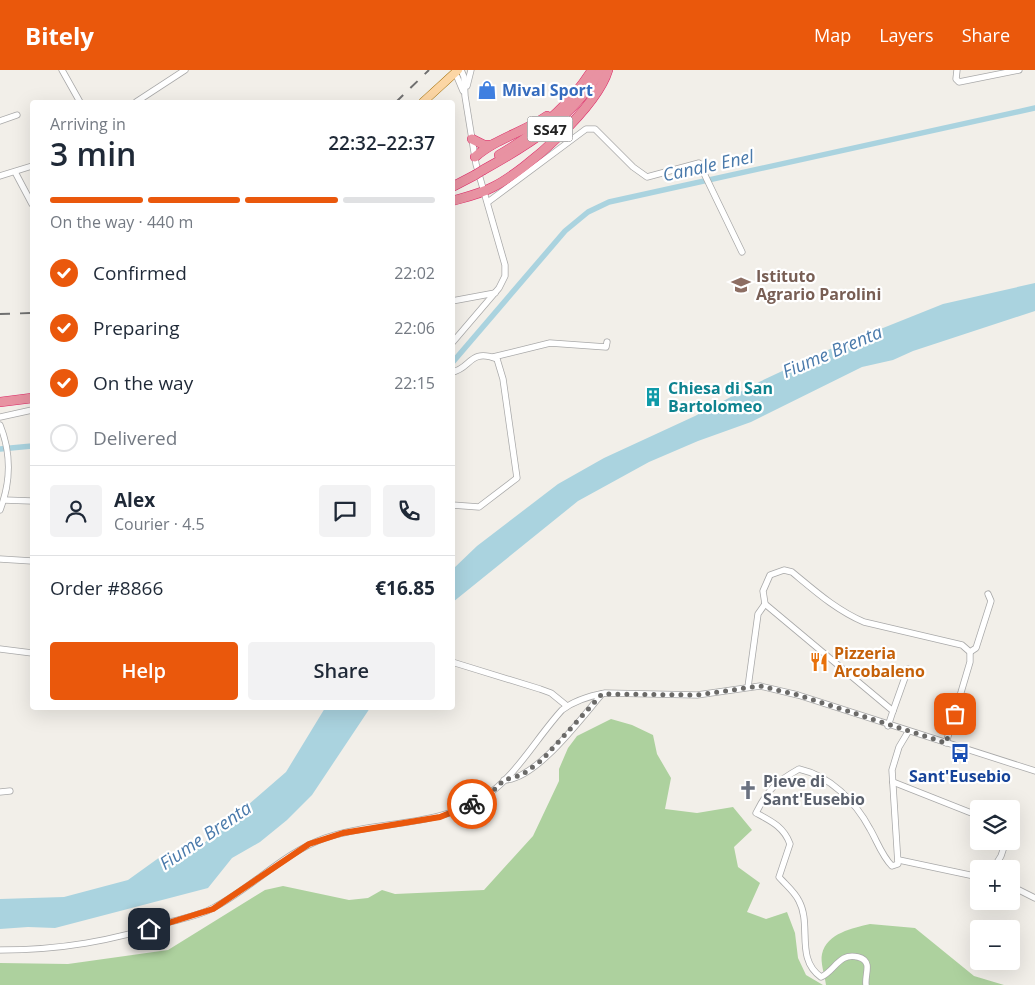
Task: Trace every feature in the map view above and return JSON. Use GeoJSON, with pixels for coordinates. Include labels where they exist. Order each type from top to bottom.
{"type":"FeatureCollection","features":[{"type":"Feature","properties":{"kind":"highway","name":"SS47"},"geometry":{"type":"LineString","coordinates":[[455,185],[533,134],[566,104],[592,70]]}},
{"type":"Feature","properties":{"kind":"highway","name":"SS47"},"geometry":{"type":"LineString","coordinates":[[455,180],[534,141],[566,115],[582,97],[601,70]]}},
{"type":"Feature","properties":{"kind":"highway"},"geometry":{"type":"LineString","coordinates":[[455,200],[484,191],[502,182],[545,148],[570,126],[598,88],[608,70]]}},
{"type":"Feature","properties":{"kind":"highway"},"geometry":{"type":"LineString","coordinates":[[475,157],[491,145],[516,134],[566,104]]}},
{"type":"Feature","properties":{"kind":"highway"},"geometry":{"type":"LineString","coordinates":[[472,139],[484,145],[491,145]]}},
{"type":"Feature","properties":{"kind":"highway"},"geometry":{"type":"LineString","coordinates":[[0,402],[30,398]]}},
{"type":"Feature","properties":{"kind":"main road"},"geometry":{"type":"LineString","coordinates":[[425,100],[458,71]]}},
{"type":"Feature","properties":{"kind":"street"},"geometry":{"type":"LineString","coordinates":[[62,70],[79,100]]}},
{"type":"Feature","properties":{"kind":"street"},"geometry":{"type":"LineString","coordinates":[[139,100],[186,70]]}},
{"type":"Feature","properties":{"kind":"street"},"geometry":{"type":"LineString","coordinates":[[465,96],[471,70]]}},
{"type":"Feature","properties":{"kind":"street"},"geometry":{"type":"LineString","coordinates":[[957,70],[956,79],[959,82],[1019,70]]}},
{"type":"Feature","properties":{"kind":"street"},"geometry":{"type":"LineString","coordinates":[[455,340],[495,293],[505,276],[505,265],[475,157],[465,96],[458,71]]}},
{"type":"Feature","properties":{"kind":"street"},"geometry":{"type":"LineString","coordinates":[[0,122],[17,115]]}},
{"type":"Feature","properties":{"kind":"street"},"geometry":{"type":"LineString","coordinates":[[488,202],[586,129],[591,128],[647,177],[699,163],[742,252]]}},
{"type":"Feature","properties":{"kind":"street"},"geometry":{"type":"LineString","coordinates":[[0,176],[30,167]]}},
{"type":"Feature","properties":{"kind":"street"},"geometry":{"type":"LineString","coordinates":[[15,172],[30,200]]}},
{"type":"Feature","properties":{"kind":"street"},"geometry":{"type":"LineString","coordinates":[[455,300],[495,293]]}},
{"type":"Feature","properties":{"kind":"street"},"geometry":{"type":"LineString","coordinates":[[493,357],[550,343],[606,347],[607,342]]}},
{"type":"Feature","properties":{"kind":"street"},"geometry":{"type":"LineString","coordinates":[[455,372],[476,357],[488,355],[496,359],[502,379],[516,478],[479,507],[455,505]]}},
{"type":"Feature","properties":{"kind":"street"},"geometry":{"type":"LineString","coordinates":[[0,417],[30,410]]}},
{"type":"Feature","properties":{"kind":"street"},"geometry":{"type":"LineString","coordinates":[[0,425],[8,454],[8,476],[4,500],[0,510]]}},
{"type":"Feature","properties":{"kind":"street"},"geometry":{"type":"LineString","coordinates":[[4,500],[30,501]]}},
{"type":"Feature","properties":{"kind":"street"},"geometry":{"type":"LineString","coordinates":[[0,558],[30,561]]}},
{"type":"Feature","properties":{"kind":"street"},"geometry":{"type":"LineString","coordinates":[[893,711],[765,604],[763,591],[770,575],[784,570],[792,572],[839,611],[849,616],[864,622],[962,645],[970,652],[970,662],[946,743]]}},
{"type":"Feature","properties":{"kind":"street"},"geometry":{"type":"LineString","coordinates":[[970,652],[976,648],[991,601],[988,594]]}},
{"type":"Feature","properties":{"kind":"street"},"geometry":{"type":"LineString","coordinates":[[748,687],[758,614],[765,604]]}},
{"type":"Feature","properties":{"kind":"street"},"geometry":{"type":"LineString","coordinates":[[0,649],[30,653]]}},
{"type":"Feature","properties":{"kind":"street"},"geometry":{"type":"LineString","coordinates":[[455,663],[551,693],[567,706]]}},
{"type":"Feature","properties":{"kind":"street"},"geometry":{"type":"LineString","coordinates":[[888,726],[908,669]]}},
{"type":"Feature","properties":{"kind":"street"},"geometry":{"type":"LineString","coordinates":[[0,950],[48,949],[112,940],[213,909],[309,844],[343,833],[440,817],[461,810],[482,798],[504,780],[550,722],[567,706],[574,701],[602,694],[697,695],[748,687],[778,690],[1035,771]]}},
{"type":"Feature","properties":{"kind":"street"},"geometry":{"type":"LineString","coordinates":[[504,780],[522,775],[542,760],[602,694]]}},
{"type":"Feature","properties":{"kind":"street"},"geometry":{"type":"LineString","coordinates":[[866,985],[867,965],[862,958],[854,956],[836,961],[828,974],[821,977],[813,971],[804,946],[804,919],[799,901],[779,877],[790,844],[787,836],[776,823],[756,813],[769,789],[778,780],[799,769],[814,772],[828,779],[858,812],[887,861],[892,866],[898,864],[892,770],[895,758],[908,732]]}},
{"type":"Feature","properties":{"kind":"street"},"geometry":{"type":"LineString","coordinates":[[893,782],[970,812]]}},
{"type":"Feature","properties":{"kind":"street"},"geometry":{"type":"LineString","coordinates":[[0,792],[10,791]]}},
{"type":"Feature","properties":{"kind":"street"},"geometry":{"type":"LineString","coordinates":[[898,860],[970,875]]}},
{"type":"Feature","properties":{"kind":"street"},"geometry":{"type":"LineString","coordinates":[[1020,890],[1035,898]]}},
{"type":"Feature","properties":{"kind":"green space"},"geometry":{"type":"Polygon","coordinates":[[[611,719],[632,725],[653,735],[657,754],[671,778],[665,809],[697,813],[733,807],[752,830],[734,847],[738,867],[760,883],[747,912],[766,919],[787,912],[795,933],[798,958],[806,975],[823,985],[0,985],[0,963],[68,964],[168,950],[265,890],[283,886],[349,900],[368,898],[382,890],[395,894],[484,890],[533,836],[559,781],[559,769],[568,748],[577,736],[611,719]]]}},
{"type":"Feature","properties":{"kind":"green space"},"geometry":{"type":"Polygon","coordinates":[[[870,924],[915,928],[974,976],[1004,985],[826,985],[822,954],[829,941],[835,936],[856,927],[870,924]]]}},
{"type":"Feature","properties":{"kind":"water","name":"Fiume Brenta"},"geometry":{"type":"Polygon","coordinates":[[[1035,283],[1035,311],[913,351],[893,360],[862,367],[751,422],[698,441],[649,462],[578,501],[455,600],[455,567],[477,546],[558,484],[604,458],[695,416],[759,382],[823,352],[943,304],[1035,283]]]}},
{"type":"Feature","properties":{"kind":"water"},"geometry":{"type":"Polygon","coordinates":[[[324,710],[369,710],[312,795],[287,820],[260,842],[232,858],[208,888],[55,928],[0,929],[0,899],[64,897],[128,880],[160,857],[179,855],[202,845],[286,772],[324,710]]]}},
{"type":"Feature","properties":{"kind":"waterway","name":"Canale Enel"},"geometry":{"type":"LineString","coordinates":[[455,359],[565,231],[588,212],[609,202],[1035,108]]}},
{"type":"Feature","properties":{"kind":"waterway","name":"Canale Enel"},"geometry":{"type":"LineString","coordinates":[[0,449],[30,446]]}},
{"type":"Feature","properties":{"kind":"railway"},"geometry":{"type":"LineString","coordinates":[[398,100],[429,70]]}},
{"type":"Feature","properties":{"kind":"railway"},"geometry":{"type":"LineString","coordinates":[[0,314],[30,313]]}},
{"type":"Feature","properties":{"kind":"way so far"},"geometry":{"type":"LineString","coordinates":[[472,804],[493,791],[504,780],[510,780],[522,775],[542,760],[602,694],[697,695],[760,686],[798,695],[833,708],[946,743],[955,714]]}},
{"type":"Feature","properties":{"kind":"place","name":"Mival Sport"},"geometry":{"type":"Point","coordinates":[487,90]}},
{"type":"Feature","properties":{"kind":"place","name":"Istituto Agrario Parolini"},"geometry":{"type":"Point","coordinates":[741,285]}},
{"type":"Feature","properties":{"kind":"place","name":"Chiesa di San Bartolomeo"},"geometry":{"type":"Point","coordinates":[653,397]}},
{"type":"Feature","properties":{"kind":"place","name":"Pizzeria Arcobaleno"},"geometry":{"type":"Point","coordinates":[819,662]}},
{"type":"Feature","properties":{"kind":"place","name":"Sant'Eusebio"},"geometry":{"type":"Point","coordinates":[960,753]}},
{"type":"Feature","properties":{"kind":"place","name":"Pieve di Sant'Eusebio"},"geometry":{"type":"Point","coordinates":[748,790]}},
{"type":"Feature","properties":{"kind":"route"},"geometry":{"type":"LineString","coordinates":[[149,929],[213,909],[309,844],[343,833],[440,817],[472,804]]}}]}
